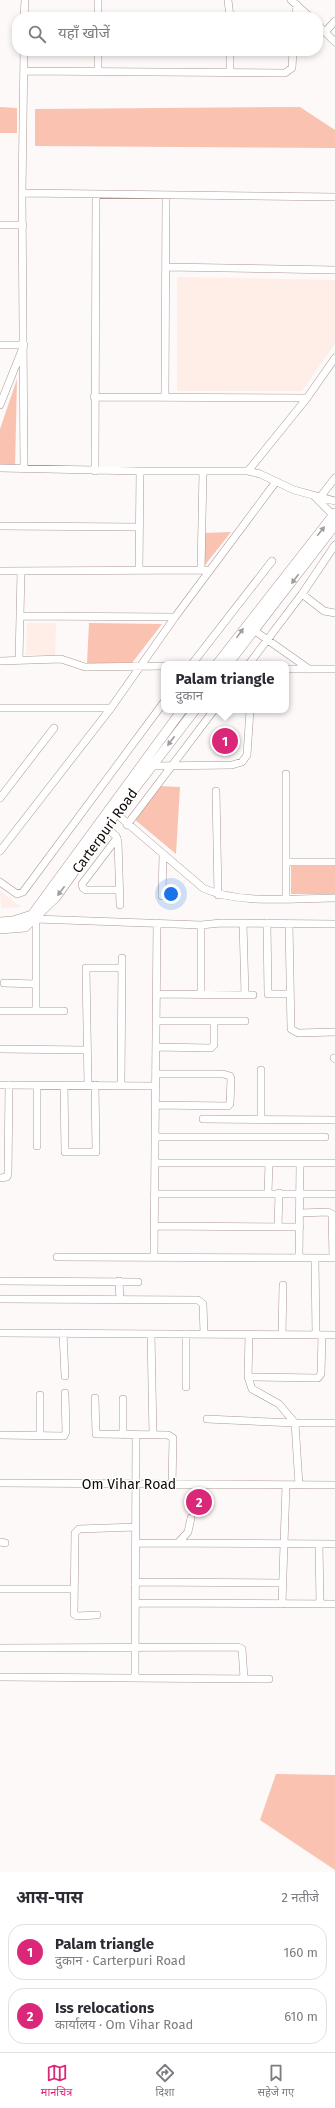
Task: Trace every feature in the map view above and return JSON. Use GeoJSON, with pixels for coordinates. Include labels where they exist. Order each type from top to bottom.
{"type":"FeatureCollection","features":[{"type":"Feature","properties":{"kind":"main road"},"geometry":{"type":"LineString","coordinates":[[219,661],[334,515]]}},
{"type":"Feature","properties":{"kind":"main road"},"geometry":{"type":"LineString","coordinates":[[233,661],[255,630],[335,525]]}},
{"type":"Feature","properties":{"kind":"main road","name":"Carterpuri Road"},"geometry":{"type":"LineString","coordinates":[[0,929],[25,927],[34,917],[103,825],[180,713]]}},
{"type":"Feature","properties":{"kind":"main road","name":"Carterpuri Road"},"geometry":{"type":"LineString","coordinates":[[113,811],[152,766],[193,713]]}},
{"type":"Feature","properties":{"kind":"main road"},"geometry":{"type":"LineString","coordinates":[[0,922],[34,917]]}},
{"type":"Feature","properties":{"kind":"street"},"geometry":{"type":"LineString","coordinates":[[24,12],[25,0]]}},
{"type":"Feature","properties":{"kind":"street"},"geometry":{"type":"LineString","coordinates":[[98,0],[98,12]]}},
{"type":"Feature","properties":{"kind":"street"},"geometry":{"type":"LineString","coordinates":[[228,0],[229,12]]}},
{"type":"Feature","properties":{"kind":"street"},"geometry":{"type":"LineString","coordinates":[[291,0],[305,12]]}},
{"type":"Feature","properties":{"kind":"street"},"geometry":{"type":"LineString","coordinates":[[296,12],[297,5]]}},
{"type":"Feature","properties":{"kind":"street"},"geometry":{"type":"LineString","coordinates":[[335,21],[325,32],[335,42]]}},
{"type":"Feature","properties":{"kind":"street"},"geometry":{"type":"LineString","coordinates":[[24,56],[22,193],[24,468]]}},
{"type":"Feature","properties":{"kind":"street"},"geometry":{"type":"LineString","coordinates":[[98,56],[98,72]]}},
{"type":"Feature","properties":{"kind":"street"},"geometry":{"type":"LineString","coordinates":[[230,56],[230,73]]}},
{"type":"Feature","properties":{"kind":"street"},"geometry":{"type":"LineString","coordinates":[[24,71],[230,73],[288,72],[292,68],[293,56]]}},
{"type":"Feature","properties":{"kind":"street"},"geometry":{"type":"LineString","coordinates":[[22,193],[335,197]]}},
{"type":"Feature","properties":{"kind":"street"},"geometry":{"type":"LineString","coordinates":[[95,471],[94,397],[96,194]]}},
{"type":"Feature","properties":{"kind":"street"},"geometry":{"type":"LineString","coordinates":[[166,195],[166,397]]}},
{"type":"Feature","properties":{"kind":"street"},"geometry":{"type":"LineString","coordinates":[[0,225],[23,225]]}},
{"type":"Feature","properties":{"kind":"street"},"geometry":{"type":"LineString","coordinates":[[167,267],[335,270]]}},
{"type":"Feature","properties":{"kind":"street"},"geometry":{"type":"LineString","coordinates":[[0,345],[24,345]]}},
{"type":"Feature","properties":{"kind":"street"},"geometry":{"type":"LineString","coordinates":[[0,405],[24,345]]}},
{"type":"Feature","properties":{"kind":"street"},"geometry":{"type":"LineString","coordinates":[[248,471],[307,398],[335,358]]}},
{"type":"Feature","properties":{"kind":"street"},"geometry":{"type":"LineString","coordinates":[[94,397],[307,398]]}},
{"type":"Feature","properties":{"kind":"street"},"geometry":{"type":"LineString","coordinates":[[0,468],[140,472],[248,471],[260,474],[275,483],[335,501]]}},
{"type":"Feature","properties":{"kind":"street"},"geometry":{"type":"LineString","coordinates":[[200,570],[203,471]]}},
{"type":"Feature","properties":{"kind":"street"},"geometry":{"type":"LineString","coordinates":[[139,571],[140,472]]}},
{"type":"Feature","properties":{"kind":"street"},"geometry":{"type":"LineString","coordinates":[[318,496],[335,478]]}},
{"type":"Feature","properties":{"kind":"street"},"geometry":{"type":"LineString","coordinates":[[1,848],[111,708],[175,617],[275,483]]}},
{"type":"Feature","properties":{"kind":"street"},"geometry":{"type":"LineString","coordinates":[[318,496],[334,515]]}},
{"type":"Feature","properties":{"kind":"street"},"geometry":{"type":"LineString","coordinates":[[0,526],[139,527]]}},
{"type":"Feature","properties":{"kind":"street"},"geometry":{"type":"LineString","coordinates":[[251,661],[302,594],[335,545]]}},
{"type":"Feature","properties":{"kind":"street"},"geometry":{"type":"LineString","coordinates":[[194,661],[272,561]]}},
{"type":"Feature","properties":{"kind":"street"},"geometry":{"type":"LineString","coordinates":[[0,571],[210,570]]}},
{"type":"Feature","properties":{"kind":"street"},"geometry":{"type":"LineString","coordinates":[[19,660],[21,571]]}},
{"type":"Feature","properties":{"kind":"street"},"geometry":{"type":"LineString","coordinates":[[302,594],[324,611],[335,613]]}},
{"type":"Feature","properties":{"kind":"street"},"geometry":{"type":"LineString","coordinates":[[20,616],[175,617]]}},
{"type":"Feature","properties":{"kind":"street"},"geometry":{"type":"LineString","coordinates":[[255,630],[309,669]]}},
{"type":"Feature","properties":{"kind":"street"},"geometry":{"type":"LineString","coordinates":[[0,662],[61,658],[84,666],[161,666]]}},
{"type":"Feature","properties":{"kind":"street"},"geometry":{"type":"LineString","coordinates":[[289,669],[335,669]]}},
{"type":"Feature","properties":{"kind":"street"},"geometry":{"type":"LineString","coordinates":[[0,882],[17,894],[23,892],[161,706]]}},
{"type":"Feature","properties":{"kind":"street"},"geometry":{"type":"LineString","coordinates":[[0,708],[111,708]]}},
{"type":"Feature","properties":{"kind":"street"},"geometry":{"type":"LineString","coordinates":[[127,824],[212,713]]}},
{"type":"Feature","properties":{"kind":"street"},"geometry":{"type":"LineString","coordinates":[[152,766],[232,765],[242,762],[247,755],[250,713]]}},
{"type":"Feature","properties":{"kind":"street"},"geometry":{"type":"LineString","coordinates":[[0,798],[54,728]]}},
{"type":"Feature","properties":{"kind":"street"},"geometry":{"type":"LineString","coordinates":[[286,774],[286,898]]}},
{"type":"Feature","properties":{"kind":"street"},"geometry":{"type":"LineString","coordinates":[[216,791],[218,895]]}},
{"type":"Feature","properties":{"kind":"street"},"geometry":{"type":"LineString","coordinates":[[113,811],[203,888],[218,895],[249,899],[335,898]]}},
{"type":"Feature","properties":{"kind":"street"},"geometry":{"type":"LineString","coordinates":[[103,825],[117,838],[120,905]]}},
{"type":"Feature","properties":{"kind":"street"},"geometry":{"type":"LineString","coordinates":[[117,838],[82,884],[83,888],[86,890],[120,890]]}},
{"type":"Feature","properties":{"kind":"street"},"geometry":{"type":"LineString","coordinates":[[162,896],[163,855]]}},
{"type":"Feature","properties":{"kind":"street"},"geometry":{"type":"LineString","coordinates":[[286,862],[335,862]]}},
{"type":"Feature","properties":{"kind":"street"},"geometry":{"type":"LineString","coordinates":[[36,1011],[34,917],[157,923],[335,924]]}},
{"type":"Feature","properties":{"kind":"street"},"geometry":{"type":"LineString","coordinates":[[154,1257],[157,923]]}},
{"type":"Feature","properties":{"kind":"street"},"geometry":{"type":"LineString","coordinates":[[156,994],[249,995],[243,923]]}},
{"type":"Feature","properties":{"kind":"street"},"geometry":{"type":"LineString","coordinates":[[267,923],[268,994],[290,994]]}},
{"type":"Feature","properties":{"kind":"street"},"geometry":{"type":"LineString","coordinates":[[201,924],[201,995]]}},
{"type":"Feature","properties":{"kind":"street"},"geometry":{"type":"LineString","coordinates":[[289,924],[292,1031],[298,1033],[335,1032]]}},
{"type":"Feature","properties":{"kind":"street"},"geometry":{"type":"LineString","coordinates":[[121,1086],[122,958]]}},
{"type":"Feature","properties":{"kind":"street"},"geometry":{"type":"LineString","coordinates":[[64,1085],[65,1152],[96,1152],[87,1050],[86,968],[122,968]]}},
{"type":"Feature","properties":{"kind":"street"},"geometry":{"type":"LineString","coordinates":[[4,983],[36,984]]}},
{"type":"Feature","properties":{"kind":"street"},"geometry":{"type":"LineString","coordinates":[[1,1011],[64,1011]]}},
{"type":"Feature","properties":{"kind":"street"},"geometry":{"type":"LineString","coordinates":[[156,1021],[245,1022]]}},
{"type":"Feature","properties":{"kind":"street"},"geometry":{"type":"LineString","coordinates":[[156,1047],[211,1048],[214,1045],[214,1022]]}},
{"type":"Feature","properties":{"kind":"street"},"geometry":{"type":"LineString","coordinates":[[0,1049],[87,1050]]}},
{"type":"Feature","properties":{"kind":"street"},"geometry":{"type":"LineString","coordinates":[[261,1070],[261,1119]]}},
{"type":"Feature","properties":{"kind":"street"},"geometry":{"type":"LineString","coordinates":[[155,1105],[228,1106],[230,1104],[231,1079],[228,1074],[156,1074]]}},
{"type":"Feature","properties":{"kind":"street"},"geometry":{"type":"LineString","coordinates":[[0,1085],[156,1086]]}},
{"type":"Feature","properties":{"kind":"street"},"geometry":{"type":"LineString","coordinates":[[0,1178],[7,1177],[8,1174],[10,1085]]}},
{"type":"Feature","properties":{"kind":"street"},"geometry":{"type":"LineString","coordinates":[[37,1085],[37,1146]]}},
{"type":"Feature","properties":{"kind":"street"},"geometry":{"type":"LineString","coordinates":[[203,1119],[335,1120]]}},
{"type":"Feature","properties":{"kind":"street"},"geometry":{"type":"LineString","coordinates":[[155,1137],[325,1137]]}},
{"type":"Feature","properties":{"kind":"street"},"geometry":{"type":"LineString","coordinates":[[155,1162],[335,1163]]}},
{"type":"Feature","properties":{"kind":"street"},"geometry":{"type":"LineString","coordinates":[[268,1193],[269,1163]]}},
{"type":"Feature","properties":{"kind":"street"},"geometry":{"type":"LineString","coordinates":[[299,1258],[301,1193],[300,1163]]}},
{"type":"Feature","properties":{"kind":"street"},"geometry":{"type":"LineString","coordinates":[[278,1227],[279,1193]]}},
{"type":"Feature","properties":{"kind":"street"},"geometry":{"type":"LineString","coordinates":[[154,1194],[335,1194]]}},
{"type":"Feature","properties":{"kind":"street"},"geometry":{"type":"LineString","coordinates":[[57,1257],[334,1258],[332,1214],[300,1213]]}},
{"type":"Feature","properties":{"kind":"street"},"geometry":{"type":"LineString","coordinates":[[154,1226],[300,1227]]}},
{"type":"Feature","properties":{"kind":"street"},"geometry":{"type":"LineString","coordinates":[[248,1376],[318,1378],[321,1374],[315,1258]]}},
{"type":"Feature","properties":{"kind":"street"},"geometry":{"type":"LineString","coordinates":[[0,1281],[138,1282]]}},
{"type":"Feature","properties":{"kind":"street"},"geometry":{"type":"LineString","coordinates":[[120,1281],[120,1300]]}},
{"type":"Feature","properties":{"kind":"street"},"geometry":{"type":"LineString","coordinates":[[282,1335],[283,1285]]}},
{"type":"Feature","properties":{"kind":"street"},"geometry":{"type":"LineString","coordinates":[[0,1299],[200,1300],[203,1304],[204,1334]]}},
{"type":"Feature","properties":{"kind":"street"},"geometry":{"type":"LineString","coordinates":[[0,1333],[335,1335]]}},
{"type":"Feature","properties":{"kind":"street"},"geometry":{"type":"LineString","coordinates":[[63,1333],[65,1376]]}},
{"type":"Feature","properties":{"kind":"street"},"geometry":{"type":"LineString","coordinates":[[151,1334],[153,1435]]}},
{"type":"Feature","properties":{"kind":"street"},"geometry":{"type":"LineString","coordinates":[[186,1334],[186,1387]]}},
{"type":"Feature","properties":{"kind":"street"},"geometry":{"type":"LineString","coordinates":[[249,1334],[248,1376],[252,1390],[279,1404],[295,1423],[299,1485]]}},
{"type":"Feature","properties":{"kind":"street"},"geometry":{"type":"LineString","coordinates":[[0,1435],[65,1435],[65,1393]]}},
{"type":"Feature","properties":{"kind":"street"},"geometry":{"type":"LineString","coordinates":[[40,1395],[40,1436]]}},
{"type":"Feature","properties":{"kind":"street"},"geometry":{"type":"LineString","coordinates":[[95,1398],[96,1434],[153,1435],[168,1436],[173,1438],[172,1485]]}},
{"type":"Feature","properties":{"kind":"street"},"geometry":{"type":"LineString","coordinates":[[123,1399],[123,1435]]}},
{"type":"Feature","properties":{"kind":"street"},"geometry":{"type":"LineString","coordinates":[[207,1419],[295,1423],[335,1423]]}},
{"type":"Feature","properties":{"kind":"street"},"geometry":{"type":"LineString","coordinates":[[135,1678],[136,1435]]}},
{"type":"Feature","properties":{"kind":"street","name":"Om Vihar Road"},"geometry":{"type":"LineString","coordinates":[[0,1483],[335,1485]]}},
{"type":"Feature","properties":{"kind":"street"},"geometry":{"type":"LineString","coordinates":[[282,1604],[286,1485]]}},
{"type":"Feature","properties":{"kind":"street"},"geometry":{"type":"LineString","coordinates":[[178,1543],[188,1532],[191,1518]]}},
{"type":"Feature","properties":{"kind":"street"},"geometry":{"type":"LineString","coordinates":[[97,1615],[77,1616],[74,1614],[76,1530],[136,1527]]}},
{"type":"Feature","properties":{"kind":"street"},"geometry":{"type":"LineString","coordinates":[[136,1543],[335,1544]]}},
{"type":"Feature","properties":{"kind":"street"},"geometry":{"type":"LineString","coordinates":[[319,1544],[320,1604]]}},
{"type":"Feature","properties":{"kind":"street"},"geometry":{"type":"LineString","coordinates":[[135,1582],[283,1583]]}},
{"type":"Feature","properties":{"kind":"street"},"geometry":{"type":"LineString","coordinates":[[0,1589],[74,1588]]}},
{"type":"Feature","properties":{"kind":"street"},"geometry":{"type":"LineString","coordinates":[[135,1603],[335,1604]]}},
{"type":"Feature","properties":{"kind":"street"},"geometry":{"type":"LineString","coordinates":[[0,1648],[240,1648],[243,1650],[244,1678]]}},
{"type":"Feature","properties":{"kind":"street"},"geometry":{"type":"LineString","coordinates":[[0,1677],[269,1679]]}},
{"type":"Feature","properties":{"kind":"shaded area"},"geometry":{"type":"Polygon","coordinates":[[[0,107],[17,108],[17,133],[0,133],[0,107]]]}},
{"type":"Feature","properties":{"kind":"shaded area"},"geometry":{"type":"Polygon","coordinates":[[[300,107],[335,130],[335,148],[35,146],[35,109],[300,107]]]}},
{"type":"Feature","properties":{"kind":"shaded area"},"geometry":{"type":"Polygon","coordinates":[[[177,277],[335,280],[335,344],[302,391],[177,391],[177,277]]]}},
{"type":"Feature","properties":{"kind":"shaded area"},"geometry":{"type":"Polygon","coordinates":[[[17,379],[15,468],[0,468],[0,429],[17,379]]]}},
{"type":"Feature","properties":{"kind":"shaded area"},"geometry":{"type":"Polygon","coordinates":[[[231,532],[205,565],[204,533],[231,532]]]}},
{"type":"Feature","properties":{"kind":"shaded area"},"geometry":{"type":"Polygon","coordinates":[[[27,623],[56,623],[55,655],[26,655],[27,623]]]}},
{"type":"Feature","properties":{"kind":"shaded area"},"geometry":{"type":"Polygon","coordinates":[[[89,623],[162,624],[132,663],[87,663],[89,623]]]}},
{"type":"Feature","properties":{"kind":"shaded area"},"geometry":{"type":"Polygon","coordinates":[[[159,786],[180,787],[176,854],[134,819],[159,786]]]}},
{"type":"Feature","properties":{"kind":"shaded area"},"geometry":{"type":"Polygon","coordinates":[[[291,865],[335,865],[335,894],[291,894],[291,865]]]}},
{"type":"Feature","properties":{"kind":"shaded area"},"geometry":{"type":"Polygon","coordinates":[[[0,891],[21,907],[1,908],[0,891]]]}},
{"type":"Feature","properties":{"kind":"shaded area"},"geometry":{"type":"Polygon","coordinates":[[[276,1774],[335,1775],[335,1870],[260,1820],[276,1774]]]}},
{"type":"Feature","properties":{"kind":"place","name":"Palam triangle"},"geometry":{"type":"Point","coordinates":[225,741]}},
{"type":"Feature","properties":{"kind":"place","name":"Iss relocations"},"geometry":{"type":"Point","coordinates":[199,1502]}}]}
